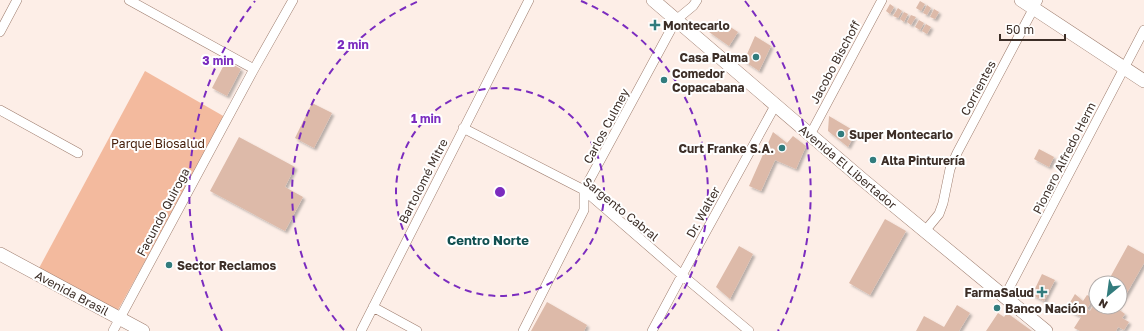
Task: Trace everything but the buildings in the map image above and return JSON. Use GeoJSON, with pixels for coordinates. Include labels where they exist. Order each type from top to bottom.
{"type":"FeatureCollection","features":[{"type":"Feature","properties":{"kind":"main road","name":"Avenida El Libertador"},"geometry":{"type":"LineString","coordinates":[[653,0],[776,104],[810,136],[1046,331]]}},
{"type":"Feature","properties":{"kind":"main road"},"geometry":{"type":"LineString","coordinates":[[1021,0],[1036,4],[1144,81]]}},
{"type":"Feature","properties":{"kind":"main road","name":"Avenida Brasil"},"geometry":{"type":"LineString","coordinates":[[0,254],[144,331]]}},
{"type":"Feature","properties":{"kind":"street"},"geometry":{"type":"LineString","coordinates":[[0,32],[17,0]]}},
{"type":"Feature","properties":{"kind":"street"},"geometry":{"type":"LineString","coordinates":[[129,0],[254,69]]}},
{"type":"Feature","properties":{"kind":"street","name":"Facundo Quiroga"},"geometry":{"type":"LineString","coordinates":[[113,331],[292,0]]}},
{"type":"Feature","properties":{"kind":"street","name":"Bartolomé Mitre"},"geometry":{"type":"LineString","coordinates":[[361,331],[529,0]]}},
{"type":"Feature","properties":{"kind":"street"},"geometry":{"type":"LineString","coordinates":[[676,20],[693,6],[697,0]]}},
{"type":"Feature","properties":{"kind":"street","name":"Jacobo Bischoff"},"geometry":{"type":"LineString","coordinates":[[810,136],[882,0]]}},
{"type":"Feature","properties":{"kind":"street","name":"Corrientes"},"geometry":{"type":"LineString","coordinates":[[925,231],[939,214],[943,203],[950,169],[957,153],[1036,4]]}},
{"type":"Feature","properties":{"kind":"street","name":"Carlos Culmey"},"geometry":{"type":"LineString","coordinates":[[523,331],[584,210],[584,190],[676,20]]}},
{"type":"Feature","properties":{"kind":"street","name":"Pionero Alfredo Herm"},"geometry":{"type":"LineString","coordinates":[[1005,296],[1144,30]]}},
{"type":"Feature","properties":{"kind":"street","name":"Dr. Walter"},"geometry":{"type":"LineString","coordinates":[[652,331],[776,104]]}},
{"type":"Feature","properties":{"kind":"street"},"geometry":{"type":"LineString","coordinates":[[0,110],[78,153]]}},
{"type":"Feature","properties":{"kind":"street","name":"Sargento Cabral"},"geometry":{"type":"LineString","coordinates":[[463,128],[584,190],[749,331]]}},
{"type":"Feature","properties":{"kind":"street"},"geometry":{"type":"LineString","coordinates":[[373,307],[416,331]]}},
{"type":"Feature","properties":{"kind":"green space","name":"Parque Biosalud"},"geometry":{"type":"Polygon","coordinates":[[[145,71],[225,117],[118,310],[38,270],[145,71]]]}},
{"type":"Feature","properties":{"kind":"place","name":"Montecarlo"},"geometry":{"type":"Point","coordinates":[655,25]}},
{"type":"Feature","properties":{"kind":"place","name":"Casa Palma"},"geometry":{"type":"Point","coordinates":[756,57]}},
{"type":"Feature","properties":{"kind":"place","name":"Comedor Copacabana"},"geometry":{"type":"Point","coordinates":[664,80]}},
{"type":"Feature","properties":{"kind":"place","name":"Super Montecarlo"},"geometry":{"type":"Point","coordinates":[841,134]}},
{"type":"Feature","properties":{"kind":"place","name":"Curt Franke S.A."},"geometry":{"type":"Point","coordinates":[782,148]}},
{"type":"Feature","properties":{"kind":"place","name":"Alta Pinturería"},"geometry":{"type":"Point","coordinates":[873,160]}},
{"type":"Feature","properties":{"kind":"place","name":"Sector Reclamos"},"geometry":{"type":"Point","coordinates":[169,265]}},
{"type":"Feature","properties":{"kind":"place","name":"FarmaSalud"},"geometry":{"type":"Point","coordinates":[1042,292]}},
{"type":"Feature","properties":{"kind":"place","name":"Banco Nación"},"geometry":{"type":"Point","coordinates":[997,308]}},
{"type":"Feature","properties":{"kind":"district","name":"Centro Norte"},"geometry":{"type":"Point","coordinates":[488,240]}}]}
